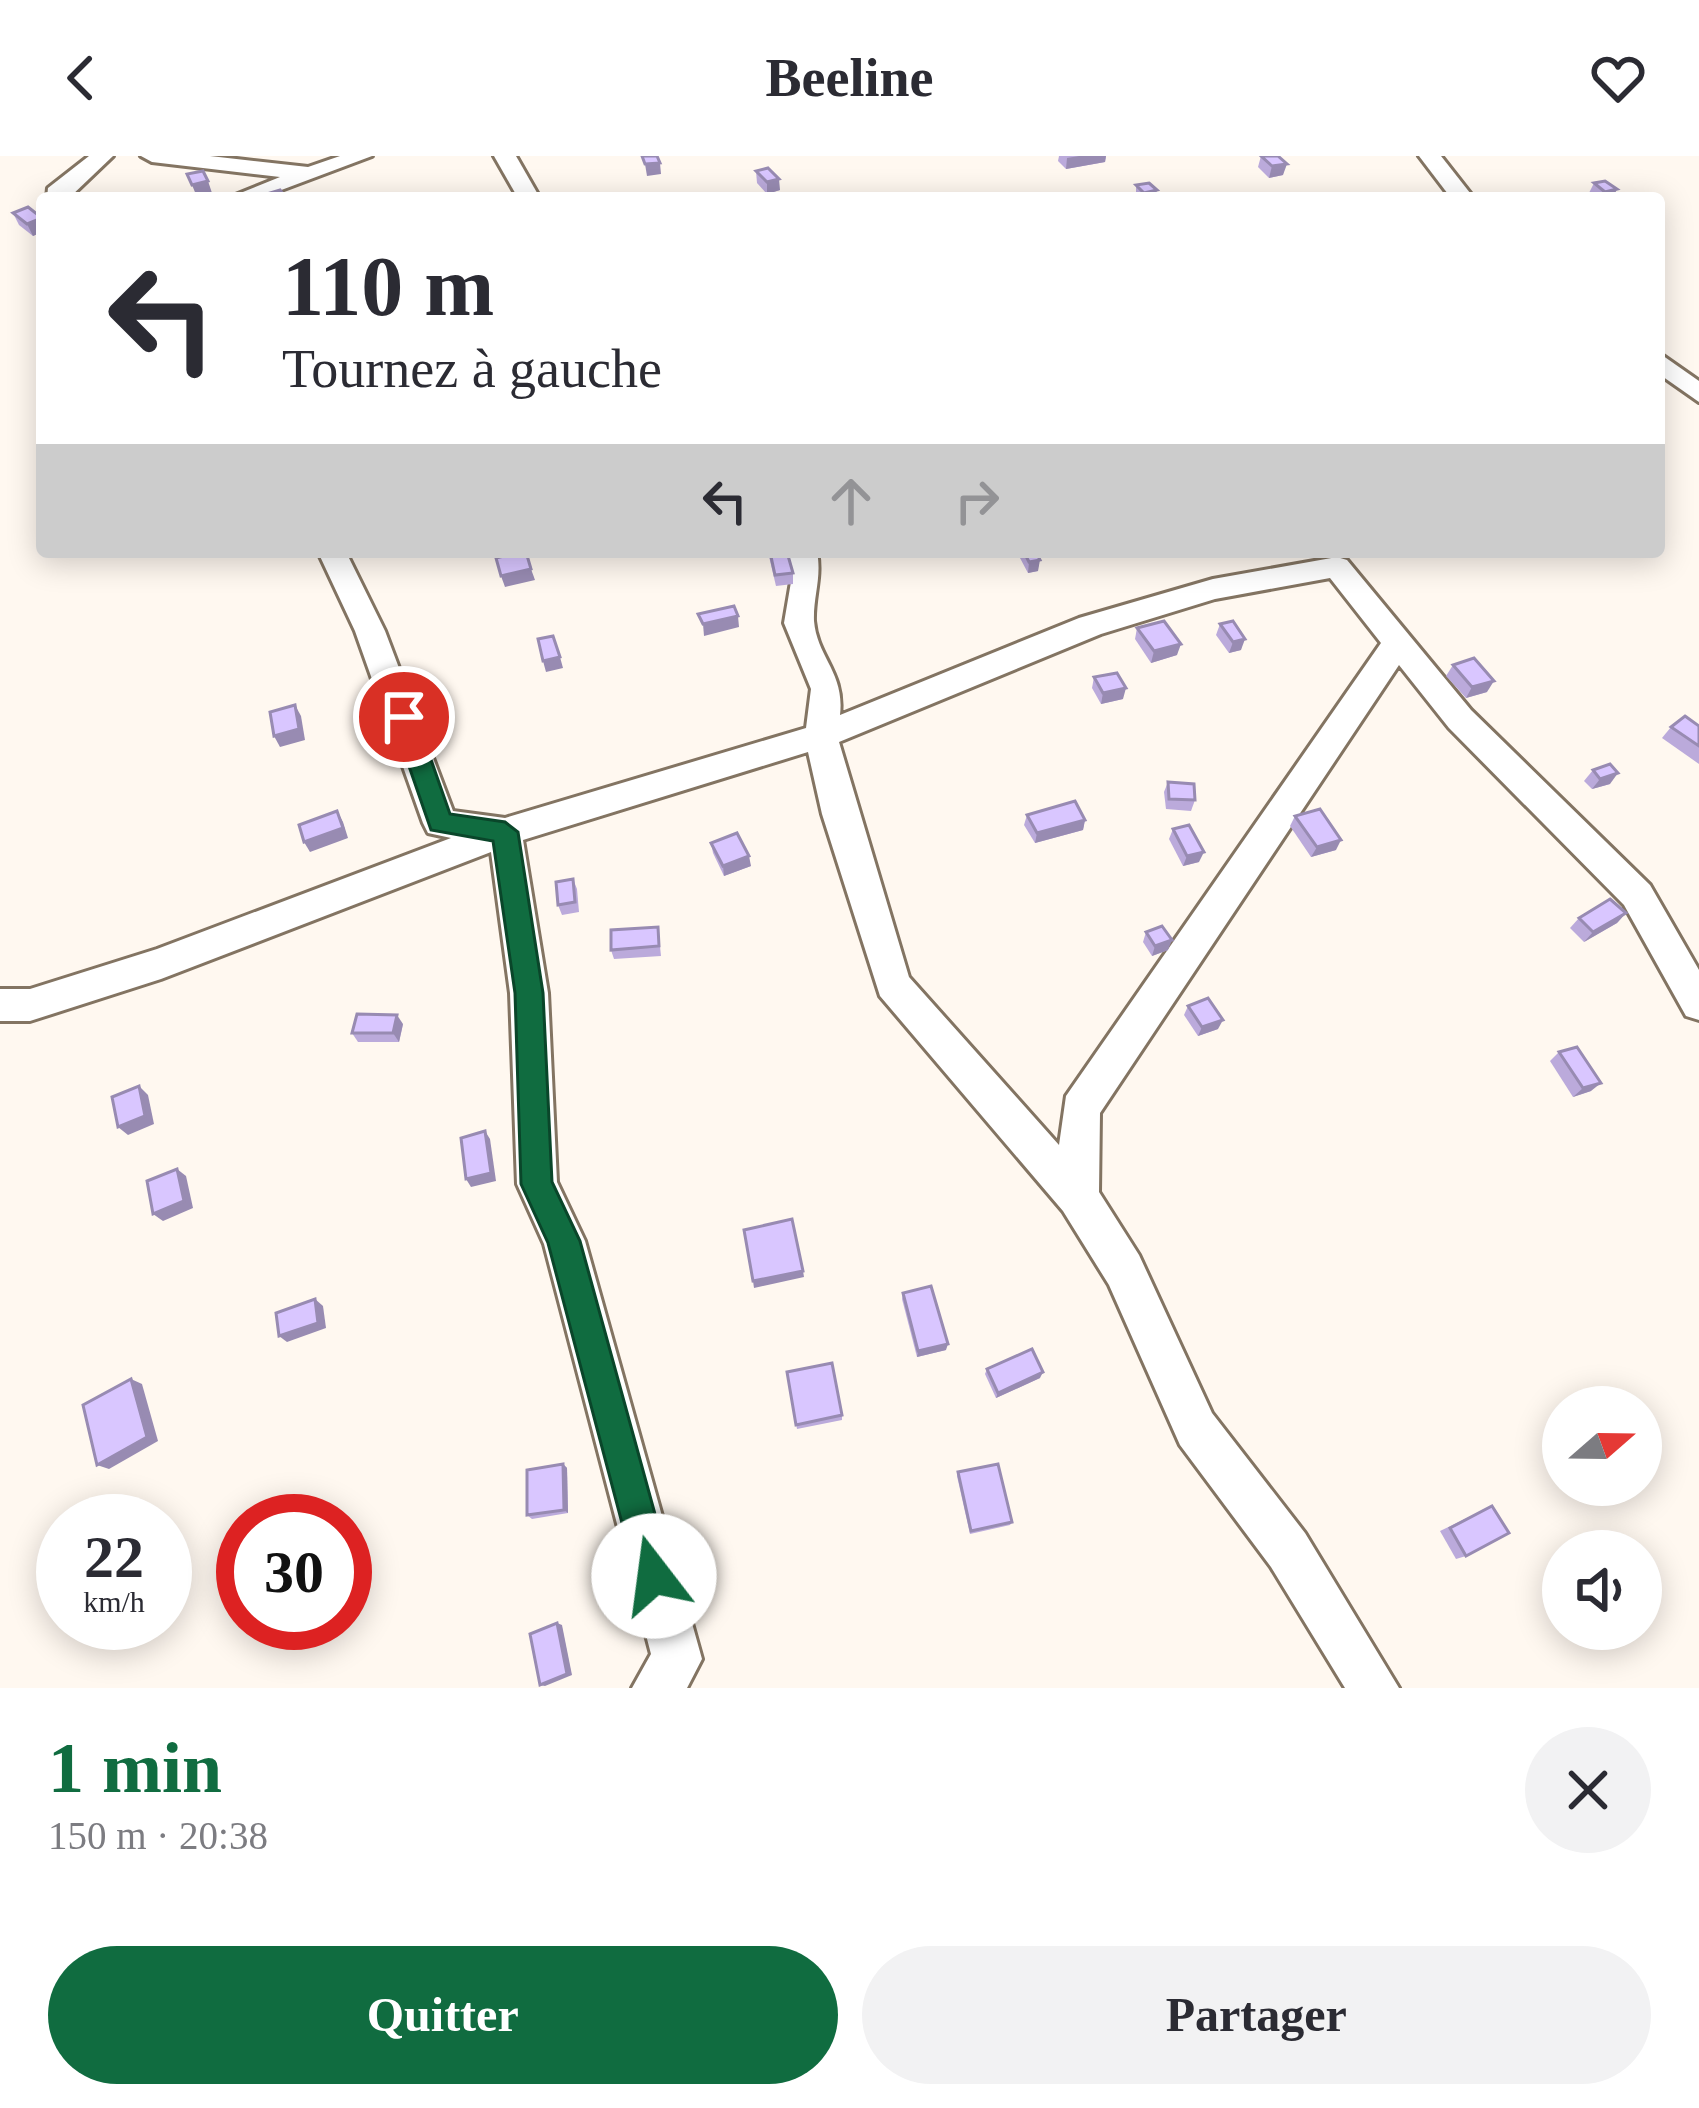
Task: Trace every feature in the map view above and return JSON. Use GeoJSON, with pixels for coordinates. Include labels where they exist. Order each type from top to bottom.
{"type":"FeatureCollection","features":[{"type":"Feature","properties":{"kind":"street"},"geometry":{"type":"LineString","coordinates":[[57,192],[102,156]]}},
{"type":"Feature","properties":{"kind":"street"},"geometry":{"type":"LineString","coordinates":[[152,156],[314,174]]}},
{"type":"Feature","properties":{"kind":"street"},"geometry":{"type":"LineString","coordinates":[[257,192],[362,156]]}},
{"type":"Feature","properties":{"kind":"street"},"geometry":{"type":"LineString","coordinates":[[506,156],[527,192]]}},
{"type":"Feature","properties":{"kind":"street"},"geometry":{"type":"LineString","coordinates":[[1430,156],[1458,192]]}},
{"type":"Feature","properties":{"kind":"street"},"geometry":{"type":"LineString","coordinates":[[1665,366],[1699,394]]}},
{"type":"Feature","properties":{"kind":"street"},"geometry":{"type":"LineString","coordinates":[[335,558],[370,631],[440,823],[505,832]]}},
{"type":"Feature","properties":{"kind":"street"},"geometry":{"type":"LineString","coordinates":[[803,558],[807,576],[799,622],[827,688],[821,736],[838,814],[893,986],[1078,1197],[1124,1270],[1196,1429],[1288,1550],[1374,1688]]}},
{"type":"Feature","properties":{"kind":"street"},"geometry":{"type":"LineString","coordinates":[[0,1005],[30,1005],[161,963],[505,832],[821,736],[1090,626],[1213,590],[1337,566],[1460,719],[1637,895],[1699,1004]]}},
{"type":"Feature","properties":{"kind":"street"},"geometry":{"type":"LineString","coordinates":[[1078,1197],[1080,1109],[1398,641]]}},
{"type":"Feature","properties":{"kind":"street"},"geometry":{"type":"LineString","coordinates":[[505,832],[529,993],[537,1184],[564,1241],[676,1660],[656,1688]]}},
{"type":"Feature","properties":{"kind":"building"},"geometry":{"type":"Polygon","coordinates":[[[642,156],[657,156],[660,163],[645,164],[642,156]]]}},
{"type":"Feature","properties":{"kind":"building"},"geometry":{"type":"Polygon","coordinates":[[[1261,156],[1278,156],[1287,164],[1272,166],[1261,156]]]}},
{"type":"Feature","properties":{"kind":"building"},"geometry":{"type":"Polygon","coordinates":[[[768,168],[779,179],[767,182],[756,171],[768,168]]]}},
{"type":"Feature","properties":{"kind":"building"},"geometry":{"type":"Polygon","coordinates":[[[203,171],[208,181],[192,185],[187,174],[203,171]]]}},
{"type":"Feature","properties":{"kind":"building"},"geometry":{"type":"Polygon","coordinates":[[[1605,181],[1617,189],[1605,192],[1594,183],[1605,181]]]}},
{"type":"Feature","properties":{"kind":"building"},"geometry":{"type":"Polygon","coordinates":[[[1149,183],[1157,190],[1143,192],[1136,185],[1149,183]]]}},
{"type":"Feature","properties":{"kind":"building"},"geometry":{"type":"Polygon","coordinates":[[[28,207],[36,213],[36,220],[27,224],[13,213],[28,207]]]}},
{"type":"Feature","properties":{"kind":"building"},"geometry":{"type":"Polygon","coordinates":[[[496,558],[528,558],[531,569],[501,576],[496,558]]]}},
{"type":"Feature","properties":{"kind":"building"},"geometry":{"type":"Polygon","coordinates":[[[771,558],[789,558],[793,573],[775,575],[771,558]]]}},
{"type":"Feature","properties":{"kind":"building"},"geometry":{"type":"Polygon","coordinates":[[[734,606],[738,616],[703,624],[698,614],[734,606]]]}},
{"type":"Feature","properties":{"kind":"building"},"geometry":{"type":"Polygon","coordinates":[[[1164,621],[1181,644],[1154,651],[1137,628],[1164,621]]]}},
{"type":"Feature","properties":{"kind":"building"},"geometry":{"type":"Polygon","coordinates":[[[1233,621],[1245,639],[1233,642],[1220,624],[1233,621]]]}},
{"type":"Feature","properties":{"kind":"building"},"geometry":{"type":"Polygon","coordinates":[[[553,636],[560,657],[543,661],[538,639],[553,636]]]}},
{"type":"Feature","properties":{"kind":"building"},"geometry":{"type":"Polygon","coordinates":[[[1474,658],[1494,681],[1472,687],[1453,665],[1474,658]]]}},
{"type":"Feature","properties":{"kind":"building"},"geometry":{"type":"Polygon","coordinates":[[[1117,673],[1126,688],[1103,693],[1094,677],[1117,673]]]}},
{"type":"Feature","properties":{"kind":"building"},"geometry":{"type":"Polygon","coordinates":[[[295,705],[299,729],[274,736],[270,712],[295,705]]]}},
{"type":"Feature","properties":{"kind":"building"},"geometry":{"type":"Polygon","coordinates":[[[1685,716],[1699,726],[1699,746],[1671,727],[1685,716]]]}},
{"type":"Feature","properties":{"kind":"building"},"geometry":{"type":"Polygon","coordinates":[[[1610,764],[1618,773],[1600,779],[1593,770],[1610,764]]]}},
{"type":"Feature","properties":{"kind":"building"},"geometry":{"type":"Polygon","coordinates":[[[1168,782],[1194,784],[1195,800],[1169,799],[1168,782]]]}},
{"type":"Feature","properties":{"kind":"building"},"geometry":{"type":"Polygon","coordinates":[[[1075,801],[1085,820],[1037,833],[1027,815],[1075,801]]]}},
{"type":"Feature","properties":{"kind":"building"},"geometry":{"type":"Polygon","coordinates":[[[1320,809],[1341,840],[1317,847],[1295,816],[1320,809]]]}},
{"type":"Feature","properties":{"kind":"building"},"geometry":{"type":"Polygon","coordinates":[[[337,811],[343,828],[304,842],[299,825],[337,811]]]}},
{"type":"Feature","properties":{"kind":"building"},"geometry":{"type":"Polygon","coordinates":[[[1189,825],[1204,852],[1187,856],[1173,829],[1189,825]]]}},
{"type":"Feature","properties":{"kind":"building"},"geometry":{"type":"Polygon","coordinates":[[[737,833],[749,856],[723,866],[711,843],[737,833]]]}},
{"type":"Feature","properties":{"kind":"building"},"geometry":{"type":"Polygon","coordinates":[[[573,879],[575,902],[558,905],[556,882],[573,879]]]}},
{"type":"Feature","properties":{"kind":"building"},"geometry":{"type":"Polygon","coordinates":[[[1610,899],[1626,913],[1593,932],[1579,918],[1610,899]]]}},
{"type":"Feature","properties":{"kind":"building"},"geometry":{"type":"Polygon","coordinates":[[[1162,926],[1172,940],[1155,946],[1146,932],[1162,926]]]}},
{"type":"Feature","properties":{"kind":"building"},"geometry":{"type":"Polygon","coordinates":[[[658,927],[659,946],[611,950],[611,930],[658,927]]]}},
{"type":"Feature","properties":{"kind":"building"},"geometry":{"type":"Polygon","coordinates":[[[1208,998],[1223,1020],[1202,1027],[1188,1006],[1208,998]]]}},
{"type":"Feature","properties":{"kind":"building"},"geometry":{"type":"Polygon","coordinates":[[[357,1014],[397,1015],[393,1033],[352,1033],[357,1014]]]}},
{"type":"Feature","properties":{"kind":"building"},"geometry":{"type":"Polygon","coordinates":[[[1577,1047],[1601,1083],[1583,1088],[1559,1052],[1577,1047]]]}},
{"type":"Feature","properties":{"kind":"building"},"geometry":{"type":"Polygon","coordinates":[[[139,1086],[145,1116],[118,1127],[112,1097],[139,1086]]]}},
{"type":"Feature","properties":{"kind":"building"},"geometry":{"type":"Polygon","coordinates":[[[485,1131],[491,1173],[466,1179],[461,1138],[485,1131]]]}},
{"type":"Feature","properties":{"kind":"building"},"geometry":{"type":"Polygon","coordinates":[[[177,1169],[184,1201],[153,1214],[147,1181],[177,1169]]]}},
{"type":"Feature","properties":{"kind":"building"},"geometry":{"type":"Polygon","coordinates":[[[792,1219],[803,1271],[753,1281],[744,1230],[792,1219]]]}},
{"type":"Feature","properties":{"kind":"building"},"geometry":{"type":"Polygon","coordinates":[[[931,1286],[948,1344],[918,1351],[903,1293],[931,1286]]]}},
{"type":"Feature","properties":{"kind":"building"},"geometry":{"type":"Polygon","coordinates":[[[315,1299],[318,1323],[279,1336],[276,1313],[315,1299]]]}},
{"type":"Feature","properties":{"kind":"building"},"geometry":{"type":"Polygon","coordinates":[[[1032,1349],[1043,1372],[998,1393],[987,1369],[1032,1349]]]}},
{"type":"Feature","properties":{"kind":"building"},"geometry":{"type":"Polygon","coordinates":[[[832,1363],[842,1415],[796,1425],[787,1372],[832,1363]]]}},
{"type":"Feature","properties":{"kind":"building"},"geometry":{"type":"Polygon","coordinates":[[[131,1379],[147,1437],[97,1465],[83,1405],[131,1379]]]}},
{"type":"Feature","properties":{"kind":"building"},"geometry":{"type":"Polygon","coordinates":[[[563,1464],[564,1510],[527,1515],[527,1470],[563,1464]]]}},
{"type":"Feature","properties":{"kind":"building"},"geometry":{"type":"Polygon","coordinates":[[[998,1464],[1012,1522],[971,1531],[958,1472],[998,1464]]]}},
{"type":"Feature","properties":{"kind":"building"},"geometry":{"type":"Polygon","coordinates":[[[1492,1506],[1509,1533],[1466,1556],[1450,1528],[1492,1506]]]}},
{"type":"Feature","properties":{"kind":"building"},"geometry":{"type":"Polygon","coordinates":[[[557,1623],[567,1674],[540,1685],[530,1634],[557,1623]]]}},
{"type":"Feature","properties":{"kind":"route"},"geometry":{"type":"LineString","coordinates":[[404,717],[440,823],[505,832],[529,993],[537,1184],[564,1241],[654,1576]]}}]}
